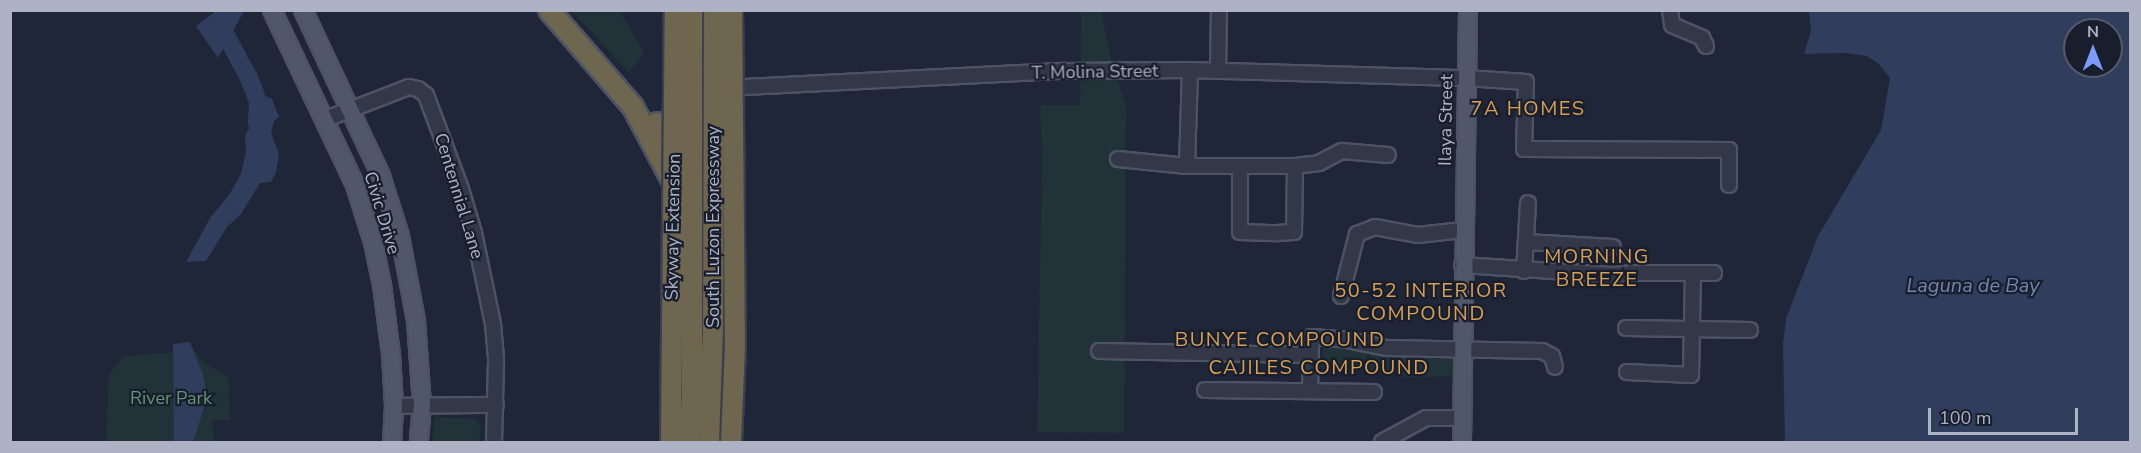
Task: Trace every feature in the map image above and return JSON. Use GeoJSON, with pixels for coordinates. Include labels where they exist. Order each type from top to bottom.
{"type":"FeatureCollection","features":[{"type":"Feature","properties":{"kind":"highway"},"geometry":{"type":"LineString","coordinates":[[549,10],[633,107],[689,215]]}},
{"type":"Feature","properties":{"kind":"highway"},"geometry":{"type":"LineString","coordinates":[[633,107],[667,131],[673,130],[675,10]]}},
{"type":"Feature","properties":{"kind":"highway","name":"Skyway Extension"},"geometry":{"type":"LineString","coordinates":[[671,442],[675,10]]}},
{"type":"Feature","properties":{"kind":"highway"},"geometry":{"type":"LineString","coordinates":[[683,442],[688,365],[687,10]]}},
{"type":"Feature","properties":{"kind":"highway","name":"South Luzon Expressway"},"geometry":{"type":"LineString","coordinates":[[689,442],[692,397],[692,10]]}},
{"type":"Feature","properties":{"kind":"highway","name":"South Luzon Expressway"},"geometry":{"type":"LineString","coordinates":[[708,442],[713,329],[714,10]]}},
{"type":"Feature","properties":{"kind":"highway"},"geometry":{"type":"LineString","coordinates":[[723,10],[722,394],[729,442]]}},
{"type":"Feature","properties":{"kind":"highway"},"geometry":{"type":"LineString","coordinates":[[729,442],[735,348],[732,10]]}},
{"type":"Feature","properties":{"kind":"highway"},"geometry":{"type":"LineString","coordinates":[[657,123],[688,166]]}},
{"type":"Feature","properties":{"kind":"highway"},"geometry":{"type":"LineString","coordinates":[[688,365],[695,388],[703,398],[722,394]]}},
{"type":"Feature","properties":{"kind":"highway"},"geometry":{"type":"LineString","coordinates":[[687,400],[689,442]]}},
{"type":"Feature","properties":{"kind":"main road","name":"Civic Drive"},"geometry":{"type":"LineString","coordinates":[[303,10],[381,176],[400,236],[416,321],[422,405],[419,442]]}},
{"type":"Feature","properties":{"kind":"main road","name":"Ilaya Street"},"geometry":{"type":"LineString","coordinates":[[1462,442],[1462,265],[1468,10]]}},
{"type":"Feature","properties":{"kind":"main road","name":"Civic Drive"},"geometry":{"type":"LineString","coordinates":[[279,14],[355,186],[373,242],[387,320],[394,406],[392,442]]}},
{"type":"Feature","properties":{"kind":"street"},"geometry":{"type":"LineString","coordinates":[[1218,71],[1219,10]]}},
{"type":"Feature","properties":{"kind":"street"},"geometry":{"type":"LineString","coordinates":[[1670,10],[1672,25],[1702,38],[1706,46]]}},
{"type":"Feature","properties":{"kind":"street","name":"T. Molina Street"},"geometry":{"type":"LineString","coordinates":[[723,88],[1065,71],[1190,70],[1466,78],[1526,82],[1524,148],[1729,150],[1729,185]]}},
{"type":"Feature","properties":{"kind":"street"},"geometry":{"type":"LineString","coordinates":[[1187,166],[1190,70]]}},
{"type":"Feature","properties":{"kind":"street","name":"Centennial Lane"},"geometry":{"type":"LineString","coordinates":[[326,119],[409,87],[418,89],[426,95],[461,189],[474,233],[493,324],[496,405],[494,442]]}},
{"type":"Feature","properties":{"kind":"street"},"geometry":{"type":"LineString","coordinates":[[1118,159],[1187,166],[1295,166],[1319,163],[1342,151],[1388,154]]}},
{"type":"Feature","properties":{"kind":"street"},"geometry":{"type":"LineString","coordinates":[[1239,166],[1240,231],[1277,233],[1294,232],[1295,166]]}},
{"type":"Feature","properties":{"kind":"street"},"geometry":{"type":"LineString","coordinates":[[1524,271],[1528,203]]}},
{"type":"Feature","properties":{"kind":"street"},"geometry":{"type":"LineString","coordinates":[[1341,296],[1357,234],[1375,227],[1418,235],[1463,230]]}},
{"type":"Feature","properties":{"kind":"street"},"geometry":{"type":"LineString","coordinates":[[1526,242],[1613,247]]}},
{"type":"Feature","properties":{"kind":"street"},"geometry":{"type":"LineString","coordinates":[[1462,265],[1524,271],[1613,275],[1714,273]]}},
{"type":"Feature","properties":{"kind":"street"},"geometry":{"type":"LineString","coordinates":[[1627,372],[1691,375],[1693,273]]}},
{"type":"Feature","properties":{"kind":"street"},"geometry":{"type":"LineString","coordinates":[[1626,328],[1750,330]]}},
{"type":"Feature","properties":{"kind":"street"},"geometry":{"type":"LineString","coordinates":[[1310,391],[1311,337],[1342,339],[1387,348],[1547,351],[1554,359],[1555,367]]}},
{"type":"Feature","properties":{"kind":"street"},"geometry":{"type":"LineString","coordinates":[[1099,351],[1310,355]]}},
{"type":"Feature","properties":{"kind":"street"},"geometry":{"type":"LineString","coordinates":[[1205,390],[1374,392]]}},
{"type":"Feature","properties":{"kind":"street"},"geometry":{"type":"LineString","coordinates":[[394,406],[496,405]]}},
{"type":"Feature","properties":{"kind":"street"},"geometry":{"type":"LineString","coordinates":[[1382,442],[1426,418],[1462,418]]}},
{"type":"Feature","properties":{"kind":"green space"},"geometry":{"type":"Polygon","coordinates":[[[572,11],[620,11],[644,53],[629,73],[572,11]]]}},
{"type":"Feature","properties":{"kind":"green space"},"geometry":{"type":"Polygon","coordinates":[[[1081,11],[1101,11],[1112,63],[1126,106],[1124,433],[1037,432],[1042,161],[1040,105],[1080,105],[1081,11]]]}},
{"type":"Feature","properties":{"kind":"green space"},"geometry":{"type":"Polygon","coordinates":[[[1323,347],[1366,348],[1366,368],[1323,367],[1323,347]]]}},
{"type":"Feature","properties":{"kind":"green space","name":"River Park"},"geometry":{"type":"Polygon","coordinates":[[[195,351],[206,364],[228,377],[230,420],[212,420],[214,442],[106,442],[109,374],[124,356],[195,351]]]}},
{"type":"Feature","properties":{"kind":"green space"},"geometry":{"type":"Polygon","coordinates":[[[1370,351],[1454,355],[1455,376],[1402,378],[1398,372],[1369,370],[1370,351]]]}},
{"type":"Feature","properties":{"kind":"green space"},"geometry":{"type":"Polygon","coordinates":[[[435,417],[475,419],[481,428],[479,442],[432,442],[435,417]]]}},
{"type":"Feature","properties":{"kind":"water"},"geometry":{"type":"Polygon","coordinates":[[[216,11],[244,11],[218,58],[196,26],[216,11]]]}},
{"type":"Feature","properties":{"kind":"water","name":"Laguna de Bay"},"geometry":{"type":"Polygon","coordinates":[[[1809,11],[2130,11],[2130,442],[1785,442],[1783,344],[1786,319],[1818,236],[1881,130],[1890,78],[1879,64],[1867,56],[1846,53],[1804,54],[1811,31],[1809,11]]]}},
{"type":"Feature","properties":{"kind":"water"},"geometry":{"type":"Polygon","coordinates":[[[263,95],[272,99],[279,117],[274,121],[271,133],[279,154],[276,172],[271,182],[260,183],[241,214],[227,227],[206,261],[186,262],[210,218],[229,195],[241,174],[246,152],[245,136],[252,123],[252,106],[263,95]]]}},
{"type":"Feature","properties":{"kind":"water"},"geometry":{"type":"Polygon","coordinates":[[[190,342],[203,375],[206,390],[204,408],[193,442],[174,442],[173,344],[190,342]]]}},
{"type":"Feature","properties":{"kind":"waterway"},"geometry":{"type":"LineString","coordinates":[[229,10],[222,28],[249,78],[258,102],[257,123]]}},
{"type":"Feature","properties":{"kind":"district","name":"7A HOMES"},"geometry":{"type":"Point","coordinates":[1528,108]}},
{"type":"Feature","properties":{"kind":"district","name":"MORNING BREEZE"},"geometry":{"type":"Point","coordinates":[1597,268]}},
{"type":"Feature","properties":{"kind":"district","name":"50-52 INTERIOR COMPOUND"},"geometry":{"type":"Point","coordinates":[1421,302]}},
{"type":"Feature","properties":{"kind":"district","name":"BUNYE COMPOUND"},"geometry":{"type":"Point","coordinates":[1280,339]}},
{"type":"Feature","properties":{"kind":"district","name":"CAJILES COMPOUND"},"geometry":{"type":"Point","coordinates":[1319,367]}}]}
